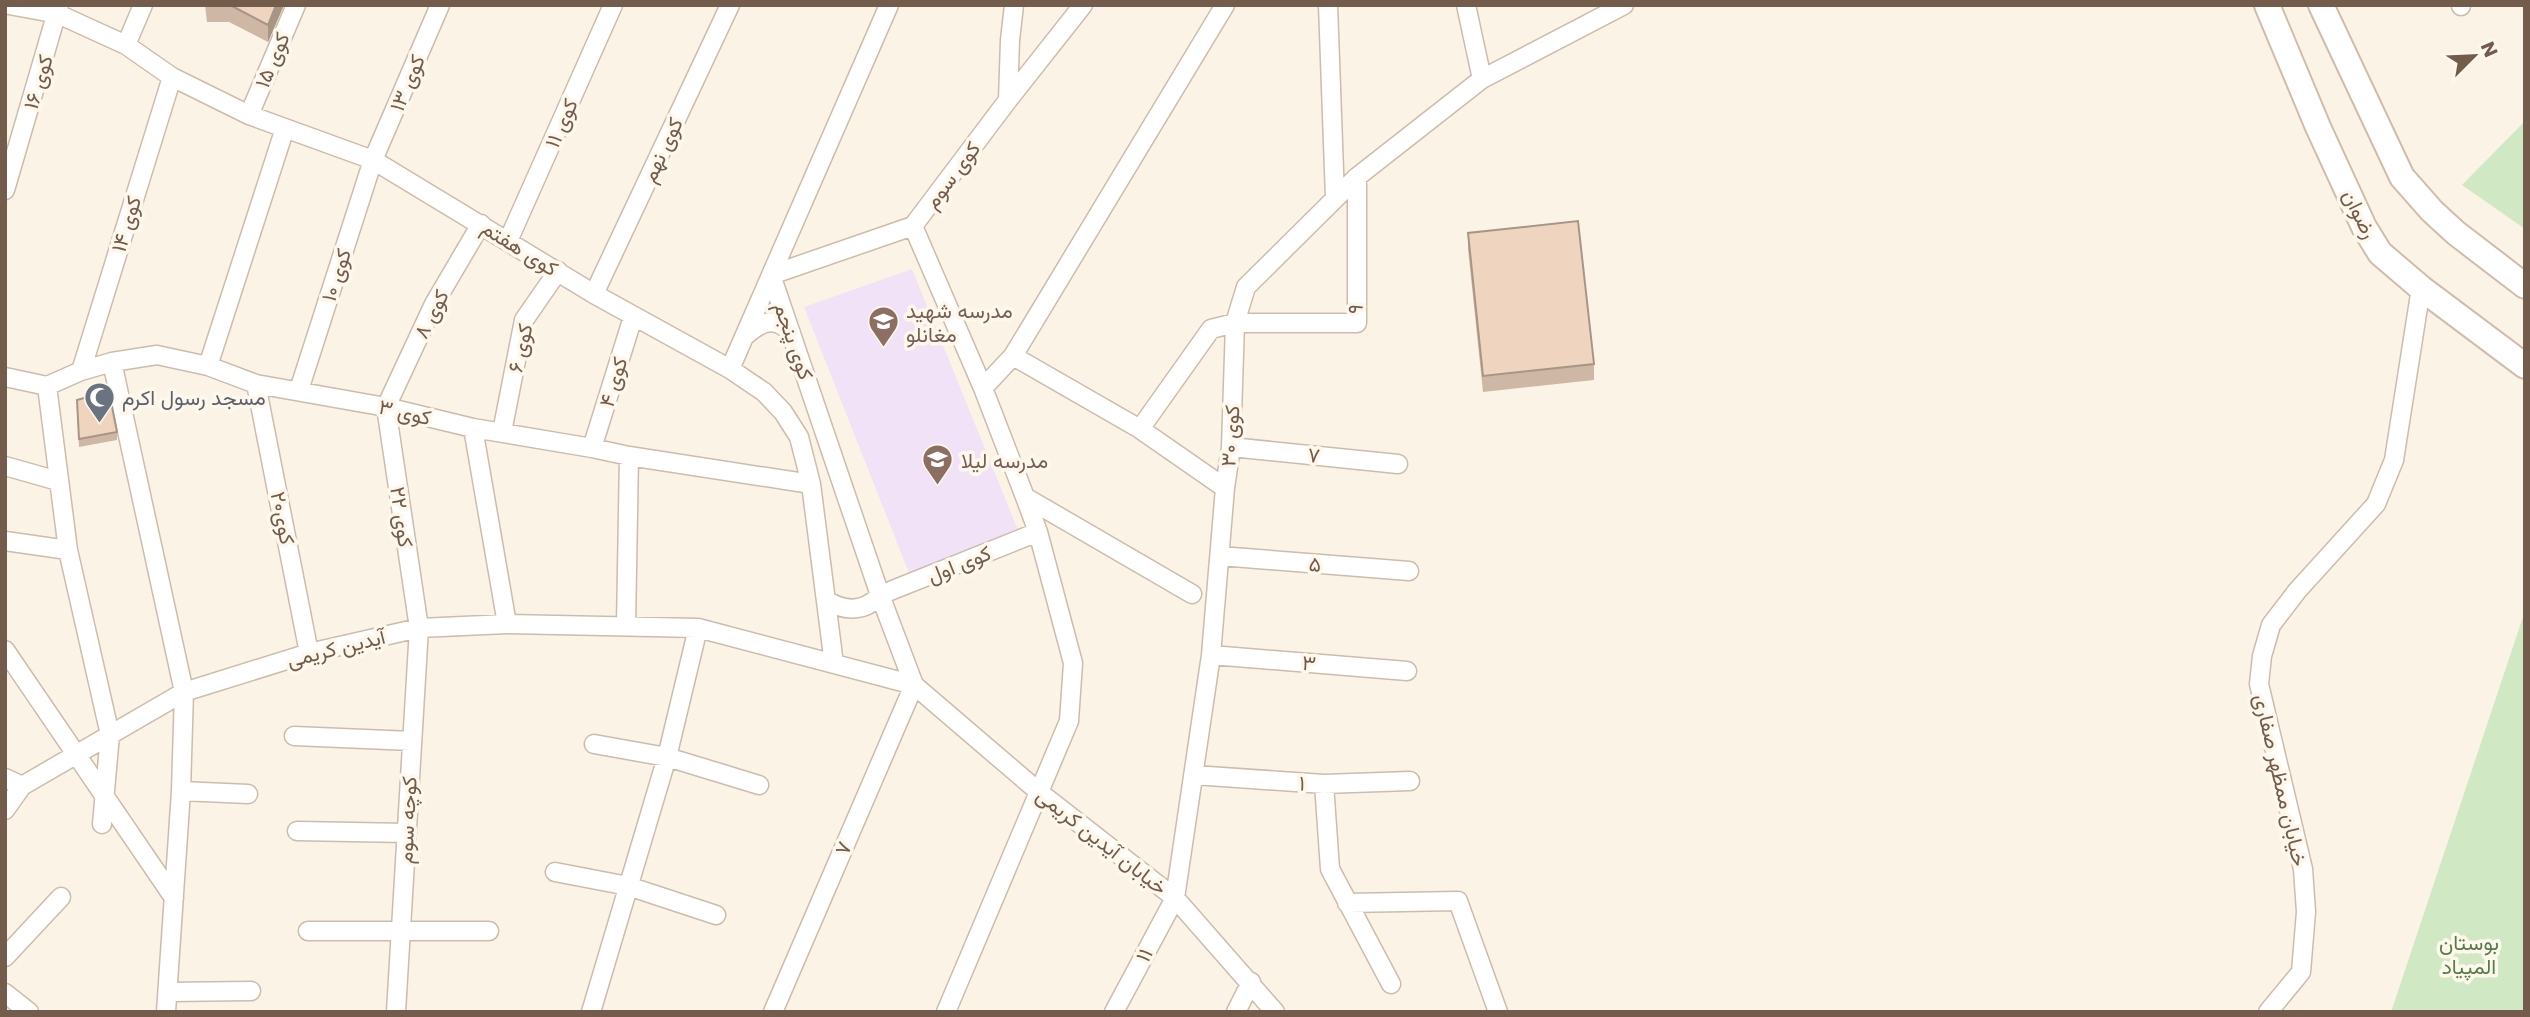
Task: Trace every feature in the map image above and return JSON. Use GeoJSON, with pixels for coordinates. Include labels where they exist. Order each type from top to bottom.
{"type":"FeatureCollection","features":[{"type":"Feature","properties":{"kind":"main road","name":"رضوان"},"geometry":{"type":"LineString","coordinates":[[2267,5],[2318,127],[2364,227],[2380,253],[2421,288],[2525,366]]}},
{"type":"Feature","properties":{"kind":"main road"},"geometry":{"type":"LineString","coordinates":[[2322,5],[2402,177],[2448,226],[2525,286]]}},
{"type":"Feature","properties":{"kind":"street","name":"کوی هفتم"},"geometry":{"type":"LineString","coordinates":[[9,5],[59,10],[126,45],[172,77],[249,115],[373,160],[594,294],[730,369],[764,392],[783,412],[799,438],[811,484],[834,664]]}},
{"type":"Feature","properties":{"kind":"street"},"geometry":{"type":"LineString","coordinates":[[126,45],[143,5]]}},
{"type":"Feature","properties":{"kind":"street","name":"کوی ۱۵"},"geometry":{"type":"LineString","coordinates":[[249,115],[296,5]]}},
{"type":"Feature","properties":{"kind":"street","name":"کوی ۱۳"},"geometry":{"type":"LineString","coordinates":[[373,160],[440,5]]}},
{"type":"Feature","properties":{"kind":"street","name":"کوی ۱۱"},"geometry":{"type":"LineString","coordinates":[[508,241],[613,5]]}},
{"type":"Feature","properties":{"kind":"street","name":"کوی نهم"},"geometry":{"type":"LineString","coordinates":[[594,294],[730,5]]}},
{"type":"Feature","properties":{"kind":"street","name":"کوی پنجم"},"geometry":{"type":"LineString","coordinates":[[889,5],[771,275],[880,595],[914,685]]}},
{"type":"Feature","properties":{"kind":"street"},"geometry":{"type":"LineString","coordinates":[[1008,100],[1014,5]]}},
{"type":"Feature","properties":{"kind":"street","name":"کوی سوم"},"geometry":{"type":"LineString","coordinates":[[771,275],[913,226],[1083,5]]}},
{"type":"Feature","properties":{"kind":"street"},"geometry":{"type":"LineString","coordinates":[[983,388],[1013,356],[1225,5]]}},
{"type":"Feature","properties":{"kind":"street"},"geometry":{"type":"LineString","coordinates":[[1328,5],[1335,198]]}},
{"type":"Feature","properties":{"kind":"street"},"geometry":{"type":"LineString","coordinates":[[1466,5],[1482,79]]}},
{"type":"Feature","properties":{"kind":"street","name":"کوی ۳۰"},"geometry":{"type":"LineString","coordinates":[[1175,898],[1210,655],[1231,447],[1235,323],[1246,287],[1357,177],[1482,79],[1624,5]]}},
{"type":"Feature","properties":{"kind":"street","name":"کوی ۱۶"},"geometry":{"type":"LineString","coordinates":[[5,190],[59,10]]}},
{"type":"Feature","properties":{"kind":"street","name":"کوی ۱۴"},"geometry":{"type":"LineString","coordinates":[[81,371],[172,77]]}},
{"type":"Feature","properties":{"kind":"street"},"geometry":{"type":"LineString","coordinates":[[208,366],[285,128]]}},
{"type":"Feature","properties":{"kind":"street","name":"کوی ۱۰"},"geometry":{"type":"LineString","coordinates":[[299,390],[373,160]]}},
{"type":"Feature","properties":{"kind":"street","name":"۹"},"geometry":{"type":"LineString","coordinates":[[1235,323],[1357,323],[1357,177]]}},
{"type":"Feature","properties":{"kind":"street","name":"کوی ۸"},"geometry":{"type":"LineString","coordinates":[[386,407],[434,304],[481,224]]}},
{"type":"Feature","properties":{"kind":"street"},"geometry":{"type":"LineString","coordinates":[[913,226],[983,388],[1038,532],[1073,663],[1069,721],[946,1012]]}},
{"type":"Feature","properties":{"kind":"street","name":"کوی ۶"},"geometry":{"type":"LineString","coordinates":[[502,432],[524,320],[558,271]]}},
{"type":"Feature","properties":{"kind":"street"},"geometry":{"type":"LineString","coordinates":[[730,369],[771,275]]}},
{"type":"Feature","properties":{"kind":"street","name":"خیابان ممظهر صفاری"},"geometry":{"type":"LineString","coordinates":[[2268,1012],[2301,972],[2306,912],[2303,869],[2259,684],[2262,656],[2271,625],[2297,591],[2376,504],[2394,460],[2421,288]]}},
{"type":"Feature","properties":{"kind":"street","name":"کوی ۴"},"geometry":{"type":"LineString","coordinates":[[592,448],[633,317]]}},
{"type":"Feature","properties":{"kind":"street"},"geometry":{"type":"LineString","coordinates":[[746,335],[757,326],[770,322],[783,324],[792,333]]}},
{"type":"Feature","properties":{"kind":"street"},"geometry":{"type":"LineString","coordinates":[[1140,429],[1211,329],[1235,323]]}},
{"type":"Feature","properties":{"kind":"street","name":"کوی ۳"},"geometry":{"type":"LineString","coordinates":[[47,386],[81,371],[113,362],[157,355],[208,366],[256,383],[386,407],[473,428],[629,456],[811,484]]}},
{"type":"Feature","properties":{"kind":"street"},"geometry":{"type":"LineString","coordinates":[[1013,356],[1140,429],[1225,488]]}},
{"type":"Feature","properties":{"kind":"street"},"geometry":{"type":"LineString","coordinates":[[113,362],[184,692],[181,791],[166,1012]]}},
{"type":"Feature","properties":{"kind":"street"},"geometry":{"type":"LineString","coordinates":[[5,377],[47,386],[68,550],[110,735],[102,824]]}},
{"type":"Feature","properties":{"kind":"street","name":"کوی۲۰"},"geometry":{"type":"LineString","coordinates":[[256,383],[309,653]]}},
{"type":"Feature","properties":{"kind":"street","name":"کوی ۲۲"},"geometry":{"type":"LineString","coordinates":[[386,407],[419,628]]}},
{"type":"Feature","properties":{"kind":"street"},"geometry":{"type":"LineString","coordinates":[[473,428],[507,624]]}},
{"type":"Feature","properties":{"kind":"street","name":"۷"},"geometry":{"type":"LineString","coordinates":[[1231,447],[1398,464]]}},
{"type":"Feature","properties":{"kind":"street"},"geometry":{"type":"LineString","coordinates":[[626,626],[629,456]]}},
{"type":"Feature","properties":{"kind":"street"},"geometry":{"type":"LineString","coordinates":[[5,466],[58,481]]}},
{"type":"Feature","properties":{"kind":"street"},"geometry":{"type":"LineString","coordinates":[[1025,497],[1192,594]]}},
{"type":"Feature","properties":{"kind":"street","name":"کوی اول"},"geometry":{"type":"LineString","coordinates":[[826,600],[845,609],[855,609],[874,601],[880,595],[1038,532]]}},
{"type":"Feature","properties":{"kind":"street"},"geometry":{"type":"LineString","coordinates":[[5,541],[68,550]]}},
{"type":"Feature","properties":{"kind":"street","name":"۵"},"geometry":{"type":"LineString","coordinates":[[1220,556],[1409,571]]}},
{"type":"Feature","properties":{"kind":"street","name":"آیدین کریمی"},"geometry":{"type":"LineString","coordinates":[[22,786],[184,692],[309,653],[419,628],[507,624],[698,628],[914,685]]}},
{"type":"Feature","properties":{"kind":"street","name":"کوچه سوم"},"geometry":{"type":"LineString","coordinates":[[396,1012],[419,628]]}},
{"type":"Feature","properties":{"kind":"street"},"geometry":{"type":"LineString","coordinates":[[591,1012],[667,757],[698,628]]}},
{"type":"Feature","properties":{"kind":"street"},"geometry":{"type":"LineString","coordinates":[[5,650],[174,898]]}},
{"type":"Feature","properties":{"kind":"street","name":"۳"},"geometry":{"type":"LineString","coordinates":[[1210,655],[1407,671]]}},
{"type":"Feature","properties":{"kind":"street","name":"۷"},"geometry":{"type":"LineString","coordinates":[[773,1012],[914,685]]}},
{"type":"Feature","properties":{"kind":"street","name":"خیابان آیدین کریمی"},"geometry":{"type":"LineString","coordinates":[[914,685],[1039,792],[1175,898],[1276,1012]]}},
{"type":"Feature","properties":{"kind":"street"},"geometry":{"type":"LineString","coordinates":[[294,736],[412,741]]}},
{"type":"Feature","properties":{"kind":"street"},"geometry":{"type":"LineString","coordinates":[[594,744],[667,757],[759,785]]}},
{"type":"Feature","properties":{"kind":"street","name":"۱"},"geometry":{"type":"LineString","coordinates":[[1194,775],[1324,784],[1410,781]]}},
{"type":"Feature","properties":{"kind":"street"},"geometry":{"type":"LineString","coordinates":[[5,778],[22,786],[5,810]]}},
{"type":"Feature","properties":{"kind":"street"},"geometry":{"type":"LineString","coordinates":[[1324,784],[1330,869],[1391,984]]}},
{"type":"Feature","properties":{"kind":"street"},"geometry":{"type":"LineString","coordinates":[[181,791],[248,794]]}},
{"type":"Feature","properties":{"kind":"street"},"geometry":{"type":"LineString","coordinates":[[297,831],[407,833]]}},
{"type":"Feature","properties":{"kind":"street"},"geometry":{"type":"LineString","coordinates":[[555,872],[628,886],[716,915]]}},
{"type":"Feature","properties":{"kind":"street"},"geometry":{"type":"LineString","coordinates":[[5,957],[61,897]]}},
{"type":"Feature","properties":{"kind":"street","name":"۱۱"},"geometry":{"type":"LineString","coordinates":[[1114,1012],[1175,898]]}},
{"type":"Feature","properties":{"kind":"street"},"geometry":{"type":"LineString","coordinates":[[1348,903],[1458,901],[1498,1012]]}},
{"type":"Feature","properties":{"kind":"street"},"geometry":{"type":"LineString","coordinates":[[308,932],[489,931]]}},
{"type":"Feature","properties":{"kind":"street"},"geometry":{"type":"LineString","coordinates":[[1236,1012],[1251,982]]}},
{"type":"Feature","properties":{"kind":"street"},"geometry":{"type":"LineString","coordinates":[[168,992],[251,991]]}},
{"type":"Feature","properties":{"kind":"street"},"geometry":{"type":"LineString","coordinates":[[8,1001],[29,1012]]}},
{"type":"Feature","properties":{"kind":"shaded area"},"geometry":{"type":"Polygon","coordinates":[[[912,269],[1020,535],[911,578],[804,307],[912,269]]]}},
{"type":"Feature","properties":{"kind":"green space"},"geometry":{"type":"Polygon","coordinates":[[[2525,121],[2525,229],[2462,185],[2525,121]]]}},
{"type":"Feature","properties":{"kind":"green space","name":"بوستان المپیاد"},"geometry":{"type":"Polygon","coordinates":[[[2525,611],[2525,1012],[2391,1012],[2525,611]]]}},
{"type":"Feature","properties":{"kind":"building"},"geometry":{"type":"Polygon","coordinates":[[[230,5],[276,5],[268,25],[230,5]]]}},
{"type":"Feature","properties":{"kind":"building"},"geometry":{"type":"Polygon","coordinates":[[[1578,221],[1594,364],[1483,376],[1468,233],[1578,221]]]}},
{"type":"Feature","properties":{"kind":"building","name":"مسجد رسول اکرم"},"geometry":{"type":"Polygon","coordinates":[[[109,391],[117,432],[79,439],[77,400],[109,391]]]}},
{"type":"Feature","properties":{"kind":"place","name":"مدرسه شهید مغانلو"},"geometry":{"type":"Point","coordinates":[883,349]}},
{"type":"Feature","properties":{"kind":"place","name":"مسجد رسول اکرم"},"geometry":{"type":"Point","coordinates":[99,424]}},
{"type":"Feature","properties":{"kind":"place","name":"مدرسه لیلا"},"geometry":{"type":"Point","coordinates":[938,487]}}]}
